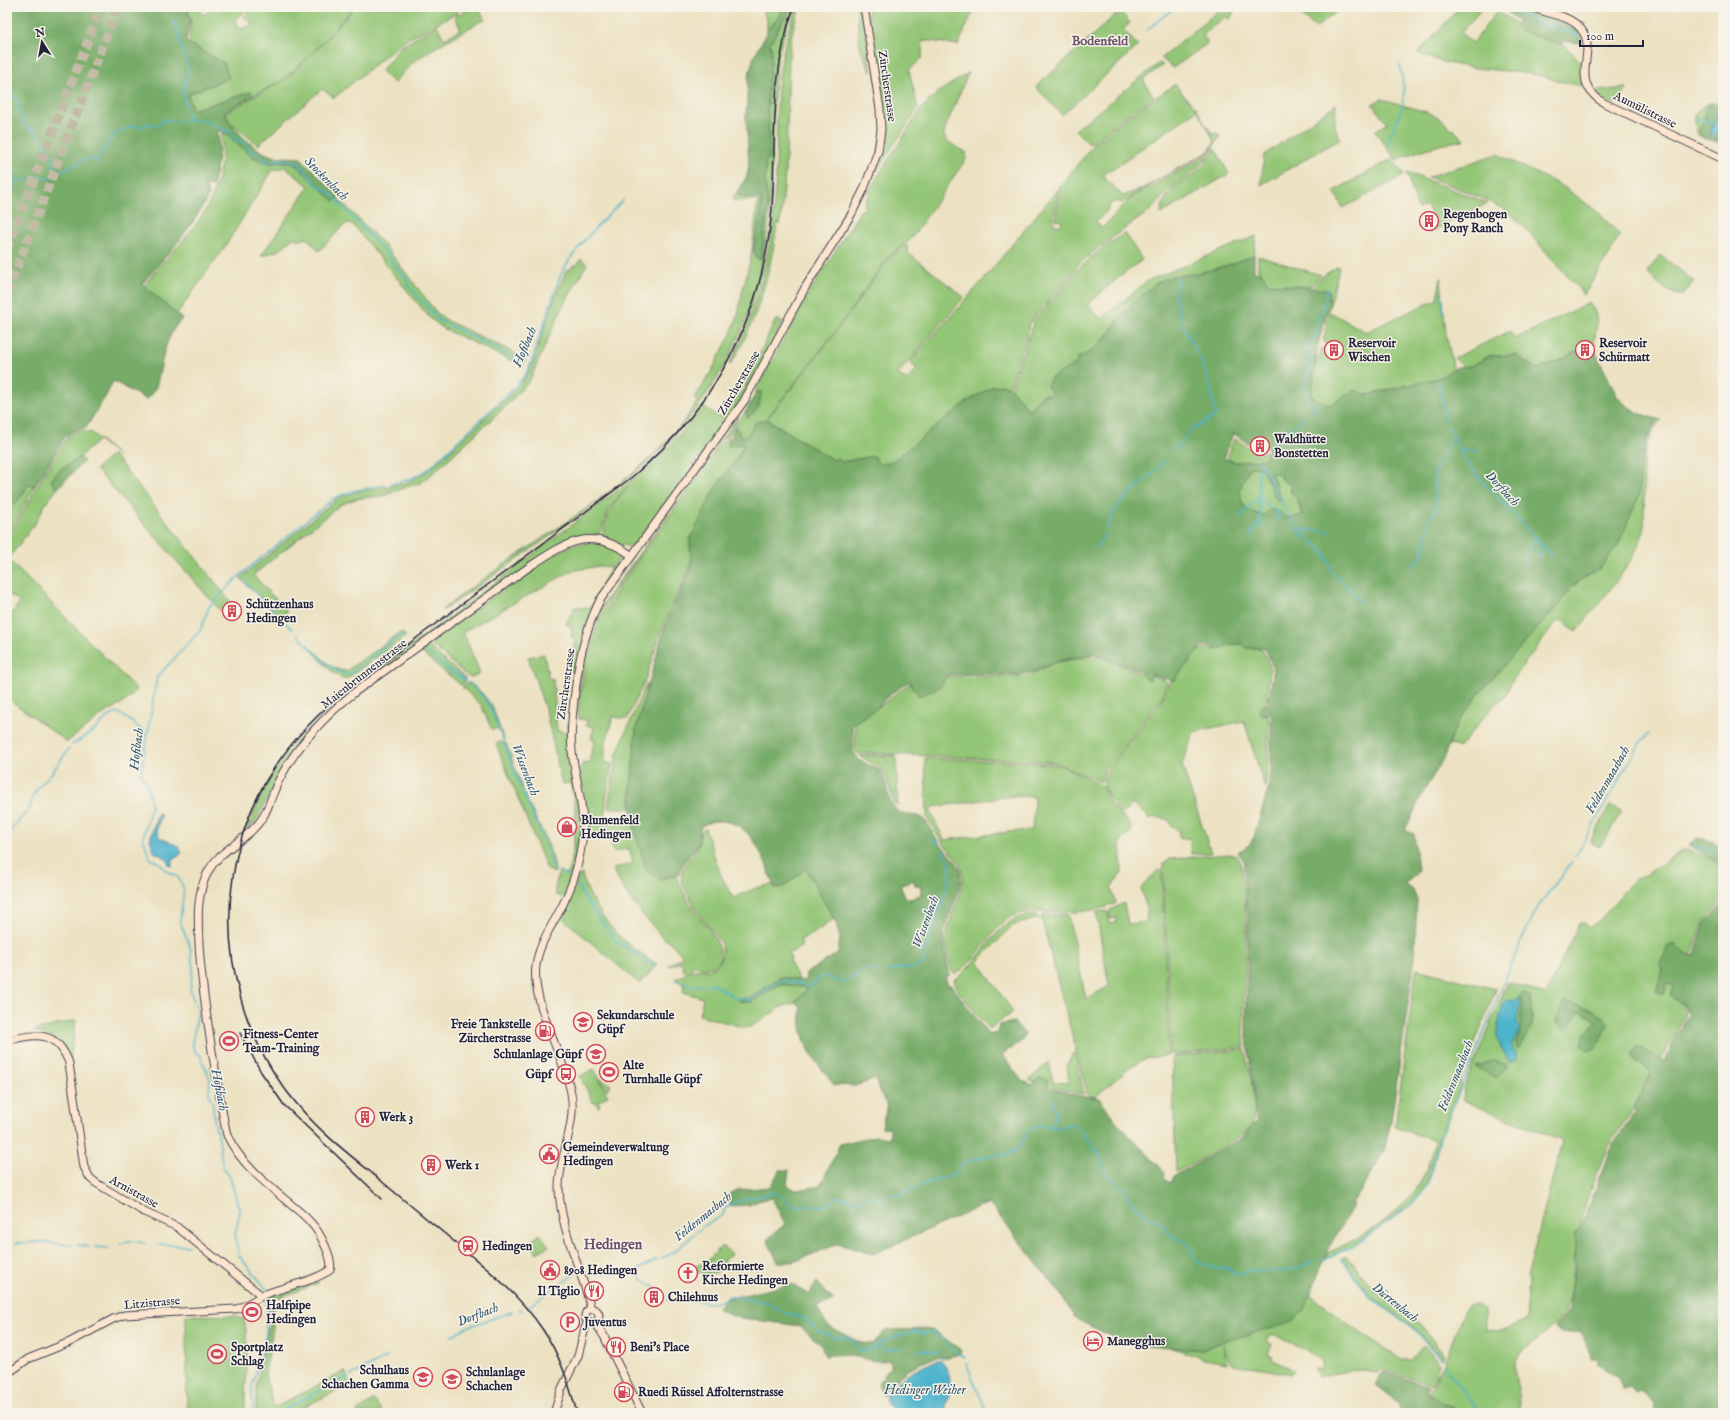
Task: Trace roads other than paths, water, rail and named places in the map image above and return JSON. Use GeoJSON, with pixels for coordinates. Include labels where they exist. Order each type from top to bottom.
{"type":"FeatureCollection","features":[{"type":"Feature","properties":{"kind":"main road","name":"Zürcherstrasse"},"geometry":{"type":"LineString","coordinates":[[591,1309],[564,1218],[560,1195],[560,1177],[570,1124],[572,1095],[543,1010],[537,985],[536,967],[543,939],[564,902],[573,882],[581,849],[583,822],[582,806],[573,760],[571,737],[580,656],[587,632],[600,600],[631,555],[744,401],[802,292],[851,215],[864,189],[878,151],[881,130],[880,109],[864,7]]}},
{"type":"Feature","properties":{"kind":"main road","name":"Aumülistrasse"},"geometry":{"type":"LineString","coordinates":[[1532,7],[1567,19],[1579,27],[1587,43],[1584,74],[1585,82],[1589,92],[1597,99],[1723,159]]}},
{"type":"Feature","properties":{"kind":"main road","name":"Maienbrunnenstrasse"},"geometry":{"type":"LineString","coordinates":[[262,1296],[319,1276],[330,1270],[331,1262],[322,1240],[312,1223],[252,1169],[233,1147],[227,1135],[201,979],[199,907],[204,879],[220,855],[251,831],[261,820],[279,780],[300,746],[330,713],[355,692],[529,567],[559,549],[581,540],[597,539],[611,543],[631,555]]}},
{"type":"Feature","properties":{"kind":"main road","name":"Arnistrasse"},"geometry":{"type":"LineString","coordinates":[[7,1041],[28,1035],[40,1035],[56,1043],[64,1052],[69,1063],[84,1167],[90,1178],[144,1212],[177,1227],[262,1296]]}},
{"type":"Feature","properties":{"kind":"main road","name":"Litzistrasse"},"geometry":{"type":"LineString","coordinates":[[7,1374],[28,1359],[70,1342],[113,1319],[124,1315],[236,1309],[245,1306],[262,1296]]}},
{"type":"Feature","properties":{"kind":"main road"},"geometry":{"type":"LineString","coordinates":[[554,1413],[565,1381],[578,1356],[585,1328],[592,1322],[598,1319],[599,1313],[595,1309],[591,1309],[586,1314],[586,1318],[592,1322],[604,1336],[642,1413]]}},
{"type":"Feature","properties":{"kind":"water"},"geometry":{"type":"Polygon","coordinates":[[[1718,113],[1723,114],[1723,136],[1710,134],[1718,113]]]}},
{"type":"Feature","properties":{"kind":"water"},"geometry":{"type":"Polygon","coordinates":[[[158,813],[161,815],[157,829],[159,837],[178,846],[182,853],[172,860],[172,866],[169,865],[167,859],[154,852],[150,839],[158,813]]]}},
{"type":"Feature","properties":{"kind":"water"},"geometry":{"type":"Polygon","coordinates":[[[1519,999],[1521,1001],[1517,1020],[1520,1031],[1512,1043],[1516,1058],[1515,1060],[1509,1062],[1497,1039],[1498,1024],[1505,1000],[1514,1001],[1519,999]]]}},
{"type":"Feature","properties":{"kind":"water","name":"Hedinger Weiher"},"geometry":{"type":"Polygon","coordinates":[[[937,1360],[946,1367],[950,1380],[950,1392],[946,1404],[946,1410],[943,1413],[897,1413],[888,1405],[886,1402],[886,1396],[896,1383],[905,1376],[937,1360]]]}},
{"type":"Feature","properties":{"kind":"waterway"},"geometry":{"type":"LineString","coordinates":[[459,7],[462,10]]}},
{"type":"Feature","properties":{"kind":"waterway"},"geometry":{"type":"LineString","coordinates":[[1147,30],[1175,7]]}},
{"type":"Feature","properties":{"kind":"waterway"},"geometry":{"type":"LineString","coordinates":[[1510,7],[1518,13],[1543,25],[1553,26],[1563,32],[1569,32],[1579,36]]}},
{"type":"Feature","properties":{"kind":"waterway"},"geometry":{"type":"LineString","coordinates":[[174,21],[188,70],[183,90],[186,107]]}},
{"type":"Feature","properties":{"kind":"waterway","name":"Dorfbach"},"geometry":{"type":"LineString","coordinates":[[1400,65],[1404,90],[1403,103]]}},
{"type":"Feature","properties":{"kind":"waterway"},"geometry":{"type":"LineString","coordinates":[[7,87],[18,102],[18,112],[21,114],[26,125],[42,139],[52,158],[56,173]]}},
{"type":"Feature","properties":{"kind":"waterway","name":"Dorfbach"},"geometry":{"type":"LineString","coordinates":[[1388,148],[1389,139],[1403,106]]}},
{"type":"Feature","properties":{"kind":"waterway"},"geometry":{"type":"LineString","coordinates":[[187,111],[189,120]]}},
{"type":"Feature","properties":{"kind":"waterway"},"geometry":{"type":"LineString","coordinates":[[1697,118],[1714,124]]}},
{"type":"Feature","properties":{"kind":"waterway","name":"Stockenbach"},"geometry":{"type":"LineString","coordinates":[[7,206],[10,195],[8,191],[14,187],[12,178],[15,176],[23,181],[34,177],[52,178],[62,170],[76,165],[85,159],[89,158],[97,162],[114,135],[131,126],[143,127],[146,124],[158,125],[164,120],[182,122],[202,120],[230,132],[232,137],[238,141],[245,142],[251,152],[256,153],[265,161],[279,159],[297,162],[318,186],[329,192],[386,253],[396,268],[407,279],[408,285],[439,320],[522,362]]}},
{"type":"Feature","properties":{"kind":"waterway","name":"Stockenbach"},"geometry":{"type":"LineString","coordinates":[[7,183],[13,181]]}},
{"type":"Feature","properties":{"kind":"waterway","name":"Hofibach"},"geometry":{"type":"LineString","coordinates":[[390,484],[410,479],[428,469],[516,386],[526,374],[560,276],[566,265],[581,245],[623,200]]}},
{"type":"Feature","properties":{"kind":"waterway"},"geometry":{"type":"LineString","coordinates":[[1179,277],[1175,294],[1182,321]]}},
{"type":"Feature","properties":{"kind":"waterway"},"geometry":{"type":"LineString","coordinates":[[1312,411],[1316,408],[1306,396],[1304,387],[1311,362],[1310,344],[1317,333],[1316,327],[1323,310],[1327,289]]}},
{"type":"Feature","properties":{"kind":"waterway","name":"Dorfbach"},"geometry":{"type":"LineString","coordinates":[[1442,294],[1443,314]]}},
{"type":"Feature","properties":{"kind":"waterway"},"geometry":{"type":"LineString","coordinates":[[1182,324],[1197,353]]}},
{"type":"Feature","properties":{"kind":"waterway"},"geometry":{"type":"LineString","coordinates":[[1175,450],[1191,431],[1216,415],[1208,378],[1199,357]]}},
{"type":"Feature","properties":{"kind":"waterway","name":"Dorfbach"},"geometry":{"type":"LineString","coordinates":[[1438,381],[1443,404],[1444,418],[1446,421]]}},
{"type":"Feature","properties":{"kind":"waterway"},"geometry":{"type":"LineString","coordinates":[[1296,425],[1305,415]]}},
{"type":"Feature","properties":{"kind":"waterway","name":"Dorfbach"},"geometry":{"type":"LineString","coordinates":[[1448,426],[1467,463],[1481,480],[1553,556]]}},
{"type":"Feature","properties":{"kind":"waterway"},"geometry":{"type":"LineString","coordinates":[[1268,453],[1277,439],[1294,427]]}},
{"type":"Feature","properties":{"kind":"waterway"},"geometry":{"type":"LineString","coordinates":[[1412,567],[1422,557],[1430,518],[1436,511],[1434,478],[1446,451],[1448,439]]}},
{"type":"Feature","properties":{"kind":"waterway"},"geometry":{"type":"LineString","coordinates":[[1461,450],[1479,451]]}},
{"type":"Feature","properties":{"kind":"waterway"},"geometry":{"type":"LineString","coordinates":[[1107,529],[1111,518],[1124,499],[1166,460]]}},
{"type":"Feature","properties":{"kind":"waterway"},"geometry":{"type":"LineString","coordinates":[[1258,461],[1262,466],[1258,471],[1260,519],[1263,528]]}},
{"type":"Feature","properties":{"kind":"waterway"},"geometry":{"type":"LineString","coordinates":[[1262,466],[1296,529],[1311,540],[1326,555],[1332,571],[1346,585],[1360,603]]}},
{"type":"Feature","properties":{"kind":"waterway","name":"Hofibach"},"geometry":{"type":"LineString","coordinates":[[238,577],[333,499],[352,491],[385,485]]}},
{"type":"Feature","properties":{"kind":"waterway"},"geometry":{"type":"LineString","coordinates":[[1240,517],[1259,496]]}},
{"type":"Feature","properties":{"kind":"waterway"},"geometry":{"type":"LineString","coordinates":[[1260,496],[1269,507],[1273,508],[1281,516]]}},
{"type":"Feature","properties":{"kind":"waterway"},"geometry":{"type":"LineString","coordinates":[[1277,513],[1277,520]]}},
{"type":"Feature","properties":{"kind":"waterway"},"geometry":{"type":"LineString","coordinates":[[1250,537],[1260,520]]}},
{"type":"Feature","properties":{"kind":"waterway"},"geometry":{"type":"LineString","coordinates":[[1299,529],[1329,532]]}},
{"type":"Feature","properties":{"kind":"waterway"},"geometry":{"type":"LineString","coordinates":[[1096,549],[1105,533]]}},
{"type":"Feature","properties":{"kind":"waterway"},"geometry":{"type":"LineString","coordinates":[[1302,541],[1303,535]]}},
{"type":"Feature","properties":{"kind":"waterway"},"geometry":{"type":"LineString","coordinates":[[1525,564],[1535,538]]}},
{"type":"Feature","properties":{"kind":"waterway"},"geometry":{"type":"LineString","coordinates":[[1540,542],[1540,558]]}},
{"type":"Feature","properties":{"kind":"waterway","name":"Hofibach"},"geometry":{"type":"LineString","coordinates":[[237,578],[209,607],[200,631],[157,677],[141,774],[148,787],[151,806],[143,837],[151,859],[161,864],[165,870],[178,877],[184,889],[180,922],[190,946],[193,968],[190,990],[198,1012],[192,1043],[195,1052],[200,1055],[210,1079],[209,1093],[213,1105],[214,1121],[219,1138],[221,1157],[224,1169],[230,1177],[240,1212],[235,1234],[239,1256],[266,1288],[266,1291]]}},
{"type":"Feature","properties":{"kind":"waterway","name":"Wissenbach"},"geometry":{"type":"LineString","coordinates":[[243,580],[292,629]]}},
{"type":"Feature","properties":{"kind":"waterway","name":"Wissenbach"},"geometry":{"type":"LineString","coordinates":[[298,635],[326,664],[344,674],[351,673],[399,635],[402,635]]}},
{"type":"Feature","properties":{"kind":"waterway","name":"Wissenbach"},"geometry":{"type":"LineString","coordinates":[[422,648],[449,670],[465,680]]}},
{"type":"Feature","properties":{"kind":"waterway","name":"Wissenbach"},"geometry":{"type":"LineString","coordinates":[[469,683],[480,693],[490,706],[554,869]]}},
{"type":"Feature","properties":{"kind":"waterway"},"geometry":{"type":"LineString","coordinates":[[72,745],[94,731],[107,718],[119,713],[135,724],[147,736]]}},
{"type":"Feature","properties":{"kind":"waterway","name":"Feldenmaasbach"},"geometry":{"type":"LineString","coordinates":[[1575,857],[1640,743],[1648,734]]}},
{"type":"Feature","properties":{"kind":"waterway"},"geometry":{"type":"LineString","coordinates":[[50,775],[69,749]]}},
{"type":"Feature","properties":{"kind":"waterway"},"geometry":{"type":"LineString","coordinates":[[7,835],[31,806],[32,797],[48,777]]}},
{"type":"Feature","properties":{"kind":"waterway","name":"Wissenbach"},"geometry":{"type":"LineString","coordinates":[[931,837],[938,845]]}},
{"type":"Feature","properties":{"kind":"waterway"},"geometry":{"type":"LineString","coordinates":[[1693,846],[1711,850],[1723,860]]}},
{"type":"Feature","properties":{"kind":"waterway","name":"Wissenbach"},"geometry":{"type":"LineString","coordinates":[[886,972],[899,968],[914,968],[924,963],[923,953],[935,926],[937,913],[942,908],[945,891],[950,879],[950,866],[943,850]]}},
{"type":"Feature","properties":{"kind":"waterway","name":"Feldenmaasbach"},"geometry":{"type":"LineString","coordinates":[[1322,1260],[1354,1246],[1412,1205],[1422,1193],[1428,1183],[1441,1136],[1521,941],[1539,905],[1572,862]]}},
{"type":"Feature","properties":{"kind":"waterway","name":"Wissenbach"},"geometry":{"type":"LineString","coordinates":[[559,871],[568,876]]}},
{"type":"Feature","properties":{"kind":"waterway","name":"Wissenbach"},"geometry":{"type":"LineString","coordinates":[[577,885],[590,906],[616,941],[656,967]]}},
{"type":"Feature","properties":{"kind":"waterway","name":"Wissenbach"},"geometry":{"type":"LineString","coordinates":[[810,988],[817,980],[825,976],[839,982],[843,982],[866,969],[877,970]]}},
{"type":"Feature","properties":{"kind":"waterway","name":"Wissenbach"},"geometry":{"type":"LineString","coordinates":[[676,980],[691,986],[713,984],[736,998],[750,1000],[780,980],[806,986]]}},
{"type":"Feature","properties":{"kind":"waterway"},"geometry":{"type":"LineString","coordinates":[[1052,1127],[1056,1112],[1052,1104],[1053,1099]]}},
{"type":"Feature","properties":{"kind":"waterway","name":"Feldenmasbach"},"geometry":{"type":"LineString","coordinates":[[661,1258],[673,1252],[704,1226],[723,1215],[725,1208],[731,1204],[743,1200],[775,1192],[788,1201],[790,1207],[802,1205],[826,1206],[839,1196],[856,1201],[874,1197],[882,1200],[890,1194],[902,1195],[906,1189],[916,1188],[931,1181],[952,1176],[963,1164],[971,1160],[995,1155],[1007,1155],[1020,1147],[1029,1129],[1041,1125],[1058,1128],[1070,1124],[1078,1128],[1100,1156],[1106,1174],[1125,1189],[1132,1203],[1146,1213],[1147,1216],[1164,1225],[1171,1235],[1188,1243],[1195,1260],[1216,1269],[1227,1268],[1239,1275],[1252,1269],[1266,1272],[1274,1270],[1279,1272],[1298,1268],[1313,1261]]}},
{"type":"Feature","properties":{"kind":"waterway"},"geometry":{"type":"LineString","coordinates":[[120,1244],[129,1241],[145,1243]]}},
{"type":"Feature","properties":{"kind":"waterway"},"geometry":{"type":"LineString","coordinates":[[16,1243],[43,1242],[72,1245]]}},
{"type":"Feature","properties":{"kind":"waterway"},"geometry":{"type":"LineString","coordinates":[[157,1244],[188,1246]]}},
{"type":"Feature","properties":{"kind":"waterway"},"geometry":{"type":"LineString","coordinates":[[78,1245],[89,1247]]}},
{"type":"Feature","properties":{"kind":"waterway"},"geometry":{"type":"LineString","coordinates":[[95,1247],[109,1248]]}},
{"type":"Feature","properties":{"kind":"waterway","name":"Feldenmasbach"},"geometry":{"type":"LineString","coordinates":[[614,1273],[634,1272],[657,1259]]}},
{"type":"Feature","properties":{"kind":"waterway","name":"Dürrenbach"},"geometry":{"type":"LineString","coordinates":[[1341,1259],[1370,1296],[1417,1332],[1440,1359]]}},
{"type":"Feature","properties":{"kind":"waterway","name":"Dorfbach"},"geometry":{"type":"LineString","coordinates":[[583,1272],[610,1273]]}},
{"type":"Feature","properties":{"kind":"waterway"},"geometry":{"type":"LineString","coordinates":[[631,1272],[658,1290]]}},
{"type":"Feature","properties":{"kind":"waterway","name":"Dorfbach"},"geometry":{"type":"LineString","coordinates":[[560,1284],[575,1274]]}},
{"type":"Feature","properties":{"kind":"waterway","name":"Dorfbach"},"geometry":{"type":"LineString","coordinates":[[528,1307],[555,1287]]}},
{"type":"Feature","properties":{"kind":"waterway"},"geometry":{"type":"LineString","coordinates":[[667,1300],[672,1301],[689,1299],[705,1303],[713,1303],[718,1302],[728,1296],[767,1302],[778,1310],[806,1319],[819,1332],[838,1338],[848,1337],[853,1341],[858,1350],[861,1351],[871,1349],[881,1342],[897,1336],[910,1334]]}},
{"type":"Feature","properties":{"kind":"waterway","name":"Hofibach"},"geometry":{"type":"LineString","coordinates":[[253,1413],[252,1387],[266,1335],[267,1298]]}},
{"type":"Feature","properties":{"kind":"waterway"},"geometry":{"type":"LineString","coordinates":[[240,1311],[256,1304]]}},
{"type":"Feature","properties":{"kind":"waterway","name":"Dorfbach"},"geometry":{"type":"LineString","coordinates":[[451,1336],[467,1327],[512,1312]]}},
{"type":"Feature","properties":{"kind":"waterway"},"geometry":{"type":"LineString","coordinates":[[912,1332],[916,1331],[923,1334],[933,1331],[946,1345],[965,1358]]}},
{"type":"Feature","properties":{"kind":"waterway"},"geometry":{"type":"LineString","coordinates":[[877,1346],[888,1351],[892,1348],[902,1349]]}},
{"type":"Feature","properties":{"kind":"waterway"},"geometry":{"type":"LineString","coordinates":[[916,1351],[926,1350],[939,1352]]}},
{"type":"Feature","properties":{"kind":"waterway","name":"Dorfbach"},"geometry":{"type":"LineString","coordinates":[[350,1376],[387,1357]]}},
{"type":"Feature","properties":{"kind":"waterway"},"geometry":{"type":"LineString","coordinates":[[966,1363],[987,1413]]}},
{"type":"Feature","properties":{"kind":"waterway","name":"Dürrenbach"},"geometry":{"type":"LineString","coordinates":[[1444,1364],[1479,1413]]}},
{"type":"Feature","properties":{"kind":"waterway","name":"Dorfbach"},"geometry":{"type":"LineString","coordinates":[[279,1413],[347,1377]]}},
{"type":"Feature","properties":{"kind":"waterway"},"geometry":{"type":"LineString","coordinates":[[950,1390],[966,1392]]}},
{"type":"Feature","properties":{"kind":"tunnel"},"geometry":{"type":"LineString","coordinates":[[7,249],[101,7]]}},
{"type":"Feature","properties":{"kind":"tunnel"},"geometry":{"type":"LineString","coordinates":[[7,293],[118,7]]}},
{"type":"Feature","properties":{"kind":"railway"},"geometry":{"type":"LineString","coordinates":[[577,1413],[567,1381],[554,1349],[543,1330],[523,1304],[488,1270],[342,1149],[310,1119],[283,1086],[266,1060],[252,1031],[242,1002],[234,971],[230,940],[230,909],[233,877],[239,848],[248,820],[259,794],[289,747],[308,726],[328,706],[351,687],[632,477],[663,448],[691,417],[714,384],[734,349],[750,312],[762,273],[769,232],[773,190],[778,74],[787,29],[794,7]]}},
{"type":"Feature","properties":{"kind":"railway"},"geometry":{"type":"LineString","coordinates":[[240,1033],[261,1072],[284,1105],[382,1199]]}},
{"type":"Feature","properties":{"kind":"place","name":"Regenbogen Pony Ranch"},"geometry":{"type":"Point","coordinates":[1429,221]}},
{"type":"Feature","properties":{"kind":"place","name":"Reservoir Wischen"},"geometry":{"type":"Point","coordinates":[1334,350]}},
{"type":"Feature","properties":{"kind":"place","name":"Reservoir Schürmatt"},"geometry":{"type":"Point","coordinates":[1585,350]}},
{"type":"Feature","properties":{"kind":"place","name":"Waldhütte Bonstetten"},"geometry":{"type":"Point","coordinates":[1260,446]}},
{"type":"Feature","properties":{"kind":"place","name":"Schützenhaus Hedingen"},"geometry":{"type":"Point","coordinates":[232,611]}},
{"type":"Feature","properties":{"kind":"place","name":"Blumenfeld Hedingen"},"geometry":{"type":"Point","coordinates":[567,827]}},
{"type":"Feature","properties":{"kind":"place","name":"Sekundarschule Güpf"},"geometry":{"type":"Point","coordinates":[583,1022]}},
{"type":"Feature","properties":{"kind":"place","name":"Freie Tankstelle Zürcherstrasse"},"geometry":{"type":"Point","coordinates":[545,1031]}},
{"type":"Feature","properties":{"kind":"place","name":"Fitness-Center Team-Training"},"geometry":{"type":"Point","coordinates":[229,1041]}},
{"type":"Feature","properties":{"kind":"place","name":"Schulanlage Güpf"},"geometry":{"type":"Point","coordinates":[596,1054]}},
{"type":"Feature","properties":{"kind":"place","name":"Alte Turnhalle Güpf"},"geometry":{"type":"Point","coordinates":[609,1072]}},
{"type":"Feature","properties":{"kind":"place","name":"Güpf"},"geometry":{"type":"Point","coordinates":[566,1074]}},
{"type":"Feature","properties":{"kind":"place","name":"Werk 3"},"geometry":{"type":"Point","coordinates":[365,1117]}},
{"type":"Feature","properties":{"kind":"place","name":"Gemeindeverwaltung Hedingen"},"geometry":{"type":"Point","coordinates":[549,1154]}},
{"type":"Feature","properties":{"kind":"place","name":"Werk 1"},"geometry":{"type":"Point","coordinates":[431,1165]}},
{"type":"Feature","properties":{"kind":"place","name":"Hedingen"},"geometry":{"type":"Point","coordinates":[468,1246]}},
{"type":"Feature","properties":{"kind":"place","name":"8908 Hedingen"},"geometry":{"type":"Point","coordinates":[550,1270]}},
{"type":"Feature","properties":{"kind":"place","name":"Reformierte Kirche Hedingen"},"geometry":{"type":"Point","coordinates":[688,1273]}},
{"type":"Feature","properties":{"kind":"place","name":"Il Tiglio"},"geometry":{"type":"Point","coordinates":[594,1291]}},
{"type":"Feature","properties":{"kind":"place","name":"Chilehuus"},"geometry":{"type":"Point","coordinates":[654,1297]}},
{"type":"Feature","properties":{"kind":"place","name":"Halfpipe Hedingen"},"geometry":{"type":"Point","coordinates":[252,1312]}},
{"type":"Feature","properties":{"kind":"place","name":"Juventus"},"geometry":{"type":"Point","coordinates":[570,1322]}},
{"type":"Feature","properties":{"kind":"place","name":"Manegghus"},"geometry":{"type":"Point","coordinates":[1093,1341]}},
{"type":"Feature","properties":{"kind":"place","name":"Beni's Place"},"geometry":{"type":"Point","coordinates":[616,1347]}},
{"type":"Feature","properties":{"kind":"place","name":"Sportplatz Schlag"},"geometry":{"type":"Point","coordinates":[217,1354]}},
{"type":"Feature","properties":{"kind":"place","name":"Schulhaus Schachen Gamma"},"geometry":{"type":"Point","coordinates":[423,1377]}},
{"type":"Feature","properties":{"kind":"place","name":"Schulanlage Schachen"},"geometry":{"type":"Point","coordinates":[452,1379]}},
{"type":"Feature","properties":{"kind":"place","name":"Ruedi Rüssel Affolternstrasse"},"geometry":{"type":"Point","coordinates":[624,1392]}},
{"type":"Feature","properties":{"kind":"district","name":"Bodenfeld"},"geometry":{"type":"Point","coordinates":[1100,41]}},
{"type":"Feature","properties":{"kind":"district","name":"Hedingen"},"geometry":{"type":"Point","coordinates":[613,1245]}}]}
